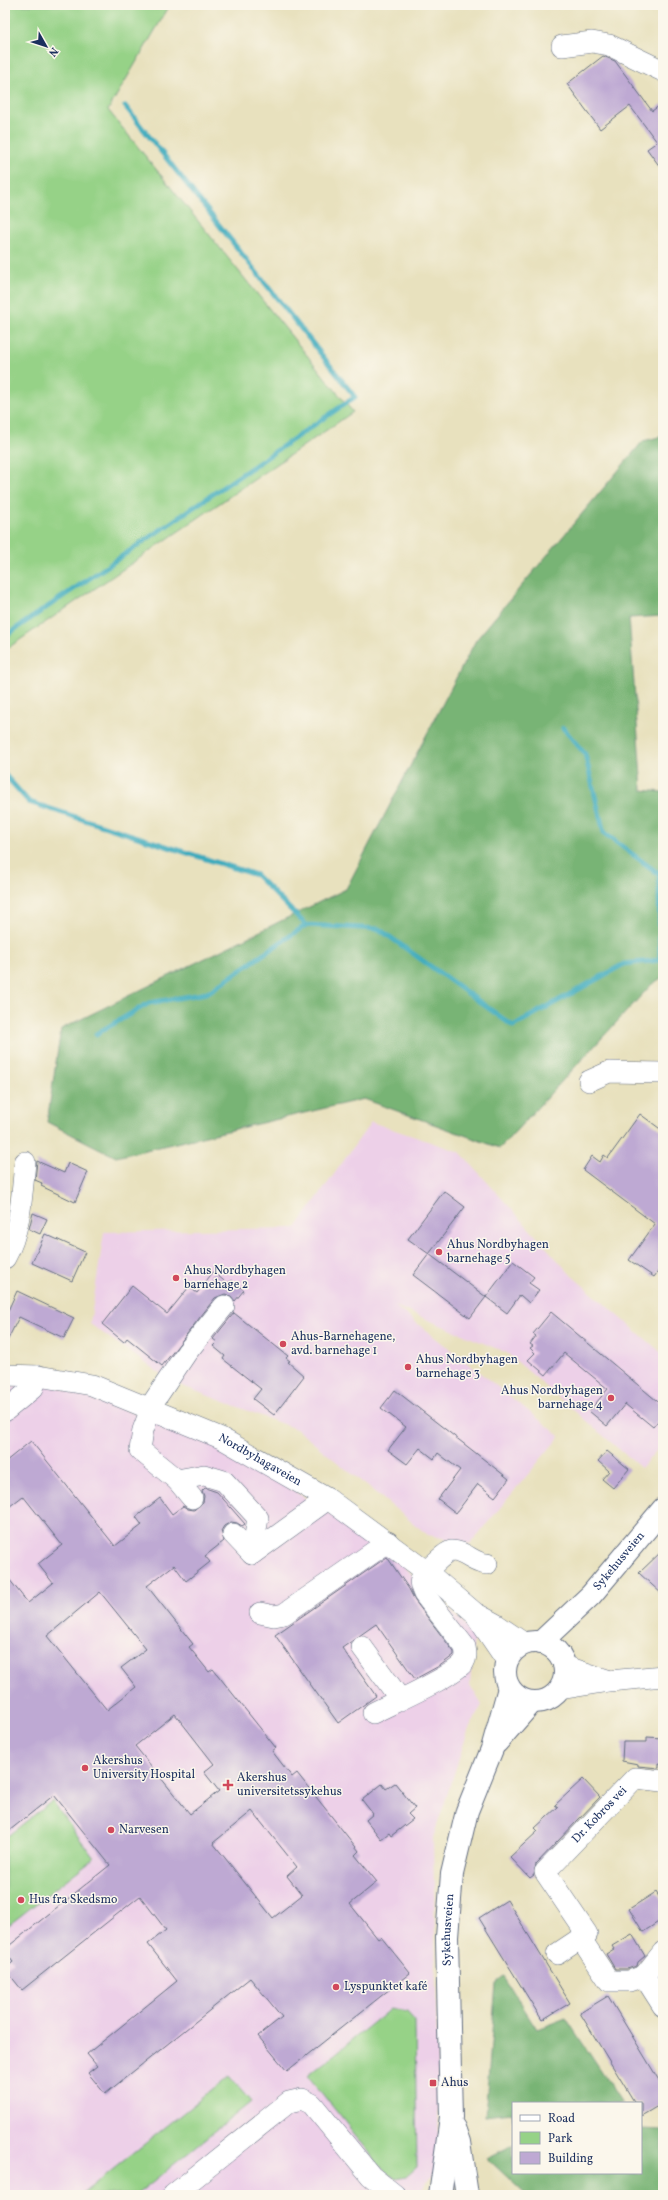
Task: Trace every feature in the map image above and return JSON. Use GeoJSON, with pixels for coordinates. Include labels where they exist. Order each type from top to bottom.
{"type":"FeatureCollection","features":[{"type":"Feature","properties":{"kind":"main road","name":"Sykehusveien"},"geometry":{"type":"LineString","coordinates":[[532,1644],[591,1595],[663,1509]]}},
{"type":"Feature","properties":{"kind":"main road","name":"Sykehusveien"},"geometry":{"type":"LineString","coordinates":[[563,1662],[591,1595]]}},
{"type":"Feature","properties":{"kind":"main road"},"geometry":{"type":"LineString","coordinates":[[532,1644],[552,1648],[563,1662],[563,1682],[560,1689],[550,1698],[538,1702],[532,1702],[519,1698],[509,1688],[505,1675],[507,1661],[514,1651],[532,1644]]}},
{"type":"Feature","properties":{"kind":"main road","name":"Sykehusveien"},"geometry":{"type":"LineString","coordinates":[[439,2195],[451,2117],[447,1937],[452,1874],[466,1811],[492,1749],[509,1688]]}},
{"type":"Feature","properties":{"kind":"main road","name":"Sykehusveien"},"geometry":{"type":"LineString","coordinates":[[492,1749],[532,1702]]}},
{"type":"Feature","properties":{"kind":"main road","name":"Sykehusveien"},"geometry":{"type":"LineString","coordinates":[[451,2117],[459,2142],[467,2195]]}},
{"type":"Feature","properties":{"kind":"main road"},"geometry":{"type":"LineString","coordinates":[[439,2195],[453,2192],[467,2195]]}},
{"type":"Feature","properties":{"kind":"street"},"geometry":{"type":"LineString","coordinates":[[562,46],[592,42],[609,45],[663,71]]}},
{"type":"Feature","properties":{"kind":"street"},"geometry":{"type":"LineString","coordinates":[[589,1081],[609,1072],[663,1073]]}},
{"type":"Feature","properties":{"kind":"street"},"geometry":{"type":"LineString","coordinates":[[5,1258],[10,1249],[21,1206],[25,1162]]}},
{"type":"Feature","properties":{"kind":"street"},"geometry":{"type":"LineString","coordinates":[[192,1498],[177,1480],[140,1450],[143,1430],[154,1401],[187,1352],[224,1306]]}},
{"type":"Feature","properties":{"kind":"street","name":"Nordbyhagaveien"},"geometry":{"type":"LineString","coordinates":[[9,1376],[38,1376],[92,1385],[221,1438],[328,1499],[427,1572],[475,1614],[507,1661]]}},
{"type":"Feature","properties":{"kind":"street"},"geometry":{"type":"LineString","coordinates":[[5,1411],[33,1388],[38,1376]]}},
{"type":"Feature","properties":{"kind":"street"},"geometry":{"type":"LineString","coordinates":[[177,1480],[204,1475],[224,1481],[258,1518],[252,1554]]}},
{"type":"Feature","properties":{"kind":"street"},"geometry":{"type":"LineString","coordinates":[[252,1554],[328,1499]]}},
{"type":"Feature","properties":{"kind":"street"},"geometry":{"type":"LineString","coordinates":[[233,1534],[252,1554]]}},
{"type":"Feature","properties":{"kind":"street"},"geometry":{"type":"LineString","coordinates":[[260,1613],[274,1616],[284,1614],[388,1542]]}},
{"type":"Feature","properties":{"kind":"street"},"geometry":{"type":"LineString","coordinates":[[373,1713],[449,1675],[463,1663],[467,1657],[465,1648],[424,1594],[420,1586],[421,1579],[444,1555],[451,1551],[461,1553],[476,1562],[487,1564]]}},
{"type":"Feature","properties":{"kind":"street","name":"Nordbyhagaveien"},"geometry":{"type":"LineString","coordinates":[[475,1614],[532,1644]]}},
{"type":"Feature","properties":{"kind":"street"},"geometry":{"type":"LineString","coordinates":[[362,1647],[400,1699]]}},
{"type":"Feature","properties":{"kind":"street"},"geometry":{"type":"LineString","coordinates":[[563,1662],[609,1681]]}},
{"type":"Feature","properties":{"kind":"street"},"geometry":{"type":"LineString","coordinates":[[560,1689],[609,1681],[663,1676]]}},
{"type":"Feature","properties":{"kind":"street","name":"Dr. Kobros vei"},"geometry":{"type":"LineString","coordinates":[[581,1939],[587,1934],[545,1872],[635,1778],[663,1781]]}},
{"type":"Feature","properties":{"kind":"street"},"geometry":{"type":"LineString","coordinates":[[557,1954],[581,1939],[609,1980],[629,1981],[644,1976],[663,1952]]}},
{"type":"Feature","properties":{"kind":"street"},"geometry":{"type":"LineString","coordinates":[[644,1976],[663,2006]]}},
{"type":"Feature","properties":{"kind":"street"},"geometry":{"type":"LineString","coordinates":[[173,2195],[289,2102],[302,2099],[312,2104],[371,2176],[395,2195]]}},
{"type":"Feature","properties":{"kind":"shaded area"},"geometry":{"type":"Polygon","coordinates":[[[371,1122],[460,1152],[572,1276],[663,1354],[663,1443],[641,1468],[507,1353],[395,1306],[560,1436],[470,1544],[428,1535],[296,1429],[172,1382],[90,1324],[104,1232],[296,1228],[371,1122]]]}},
{"type":"Feature","properties":{"kind":"shaded area","name":"Akershus universitetssykehus"},"geometry":{"type":"Polygon","coordinates":[[[45,1383],[219,1442],[388,1552],[474,1633],[470,1685],[482,1705],[468,1731],[433,1838],[439,2150],[437,2168],[417,2195],[5,2195],[5,1386],[45,1383]]]}},
{"type":"Feature","properties":{"kind":"green space"},"geometry":{"type":"Polygon","coordinates":[[[5,5],[170,5],[108,110],[353,412],[5,650],[5,5]]]}},
{"type":"Feature","properties":{"kind":"green space"},"geometry":{"type":"Polygon","coordinates":[[[663,436],[663,616],[629,618],[642,790],[663,792],[663,977],[652,984],[500,1148],[364,1099],[116,1157],[47,1122],[61,1029],[346,889],[476,640],[643,441],[663,436]]]}},
{"type":"Feature","properties":{"kind":"green space"},"geometry":{"type":"Polygon","coordinates":[[[52,1801],[94,1858],[5,1928],[5,1838],[52,1801]]]}},
{"type":"Feature","properties":{"kind":"green space"},"geometry":{"type":"Polygon","coordinates":[[[504,1977],[537,2029],[566,2018],[621,2102],[512,2102],[512,2113],[485,2116],[496,1983],[504,1977]]]}},
{"type":"Feature","properties":{"kind":"green space"},"geometry":{"type":"Polygon","coordinates":[[[390,2009],[407,2012],[415,2021],[417,2167],[406,2177],[395,2179],[385,2172],[308,2076],[390,2009]]]}},
{"type":"Feature","properties":{"kind":"green space"},"geometry":{"type":"Polygon","coordinates":[[[229,2076],[251,2102],[136,2195],[81,2195],[229,2076]]]}},
{"type":"Feature","properties":{"kind":"green space"},"geometry":{"type":"Polygon","coordinates":[[[642,2129],[663,2130],[663,2195],[526,2195],[487,2158],[512,2146],[512,2174],[642,2174],[642,2129]]]}},
{"type":"Feature","properties":{"kind":"building"},"geometry":{"type":"Polygon","coordinates":[[[603,56],[615,61],[652,111],[663,103],[663,171],[647,149],[657,142],[630,106],[600,129],[567,84],[603,56]]]}},
{"type":"Feature","properties":{"kind":"building"},"geometry":{"type":"Polygon","coordinates":[[[640,1114],[663,1131],[663,1265],[654,1277],[629,1260],[655,1224],[583,1170],[592,1156],[600,1162],[604,1155],[608,1158],[640,1114]]]}},
{"type":"Feature","properties":{"kind":"building"},"geometry":{"type":"Polygon","coordinates":[[[37,1161],[64,1173],[68,1163],[88,1172],[75,1202],[41,1186],[42,1183],[35,1180],[37,1161]]]}},
{"type":"Feature","properties":{"kind":"building"},"geometry":{"type":"Polygon","coordinates":[[[444,1191],[465,1207],[429,1254],[408,1239],[444,1191]]]}},
{"type":"Feature","properties":{"kind":"building"},"geometry":{"type":"Polygon","coordinates":[[[33,1213],[47,1219],[40,1234],[29,1229],[33,1213]]]}},
{"type":"Feature","properties":{"kind":"building"},"geometry":{"type":"Polygon","coordinates":[[[45,1234],[85,1252],[72,1281],[32,1263],[45,1234]]]}},
{"type":"Feature","properties":{"kind":"building"},"geometry":{"type":"Polygon","coordinates":[[[429,1254],[486,1297],[470,1318],[413,1275],[429,1254]]]}},
{"type":"Feature","properties":{"kind":"building"},"geometry":{"type":"Polygon","coordinates":[[[513,1261],[534,1277],[529,1283],[539,1290],[529,1303],[520,1295],[507,1313],[486,1297],[513,1261]]]}},
{"type":"Feature","properties":{"kind":"building"},"geometry":{"type":"Polygon","coordinates":[[[213,1272],[228,1284],[231,1280],[244,1290],[235,1301],[231,1296],[225,1294],[215,1298],[162,1366],[127,1338],[124,1342],[102,1324],[132,1286],[167,1314],[189,1287],[197,1293],[213,1272]]]}},
{"type":"Feature","properties":{"kind":"building"},"geometry":{"type":"Polygon","coordinates":[[[17,1291],[74,1318],[64,1338],[19,1317],[5,1345],[5,1317],[17,1291]]]}},
{"type":"Feature","properties":{"kind":"building"},"geometry":{"type":"Polygon","coordinates":[[[551,1312],[663,1406],[663,1415],[653,1427],[625,1404],[607,1426],[589,1411],[608,1389],[564,1353],[546,1375],[528,1360],[535,1353],[530,1348],[533,1346],[530,1344],[536,1336],[533,1334],[551,1312]]]}},
{"type":"Feature","properties":{"kind":"building"},"geometry":{"type":"Polygon","coordinates":[[[234,1313],[288,1356],[286,1358],[290,1361],[288,1362],[304,1376],[274,1415],[253,1399],[261,1389],[223,1359],[225,1356],[213,1346],[217,1342],[213,1339],[234,1313]]]}},
{"type":"Feature","properties":{"kind":"building"},"geometry":{"type":"Polygon","coordinates":[[[395,1390],[509,1479],[495,1497],[478,1484],[456,1513],[438,1499],[460,1470],[438,1453],[434,1459],[420,1448],[407,1464],[388,1450],[406,1427],[381,1408],[395,1390]]]}},
{"type":"Feature","properties":{"kind":"building","name":"Akershus University Hospital"},"geometry":{"type":"Polygon","coordinates":[[[31,1441],[115,1546],[142,1525],[136,1517],[160,1498],[172,1514],[183,1506],[194,1510],[203,1502],[204,1496],[202,1491],[205,1488],[217,1492],[245,1524],[242,1526],[231,1522],[224,1526],[221,1531],[224,1541],[205,1556],[210,1562],[186,1581],[174,1565],[147,1586],[193,1644],[189,1647],[209,1672],[213,1669],[276,1748],[272,1751],[292,1777],[297,1773],[359,1851],[355,1855],[377,1882],[350,1904],[378,1939],[381,1937],[410,1973],[287,2071],[258,2036],[282,2017],[250,1978],[105,2094],[88,2073],[97,2066],[87,2054],[177,1981],[148,1944],[166,1930],[140,1896],[22,1990],[5,1969],[13,1962],[5,1952],[5,1949],[110,1865],[54,1795],[5,1834],[5,1574],[28,1603],[53,1583],[38,1564],[62,1545],[23,1496],[5,1510],[5,1462],[31,1441]],[[100,1592],[47,1636],[107,1710],[136,1687],[121,1668],[146,1649],[100,1592]],[[175,1714],[135,1746],[190,1814],[219,1791],[204,1772],[214,1764],[175,1714]],[[252,1811],[213,1843],[273,1918],[302,1895],[287,1876],[297,1867],[252,1811]]]}},
{"type":"Feature","properties":{"kind":"building"},"geometry":{"type":"Polygon","coordinates":[[[607,1451],[629,1469],[613,1488],[602,1479],[609,1471],[598,1461],[607,1451]]]}},
{"type":"Feature","properties":{"kind":"building"},"geometry":{"type":"Polygon","coordinates":[[[663,1550],[663,1595],[639,1573],[663,1550]]]}},
{"type":"Feature","properties":{"kind":"building"},"geometry":{"type":"Polygon","coordinates":[[[387,1557],[409,1589],[415,1601],[454,1652],[454,1655],[441,1665],[415,1679],[376,1624],[342,1648],[376,1696],[338,1723],[275,1635],[387,1557]]]}},
{"type":"Feature","properties":{"kind":"building"},"geometry":{"type":"Polygon","coordinates":[[[647,1737],[662,1738],[663,1764],[659,1763],[659,1768],[638,1766],[638,1764],[622,1761],[623,1742],[647,1742],[647,1737]]]}},
{"type":"Feature","properties":{"kind":"building"},"geometry":{"type":"Polygon","coordinates":[[[583,1779],[600,1797],[536,1864],[534,1875],[530,1878],[510,1857],[538,1831],[535,1828],[558,1807],[555,1805],[583,1779]]]}},
{"type":"Feature","properties":{"kind":"building"},"geometry":{"type":"Polygon","coordinates":[[[395,1783],[415,1808],[408,1814],[413,1819],[391,1836],[389,1833],[381,1839],[366,1820],[373,1814],[362,1800],[382,1784],[386,1789],[395,1783]]]}},
{"type":"Feature","properties":{"kind":"building"},"geometry":{"type":"Polygon","coordinates":[[[656,1892],[663,1903],[663,1919],[643,1932],[629,1909],[656,1892]]]}},
{"type":"Feature","properties":{"kind":"building"},"geometry":{"type":"Polygon","coordinates":[[[507,1900],[570,2003],[542,2020],[479,1918],[507,1900]]]}},
{"type":"Feature","properties":{"kind":"building"},"geometry":{"type":"Polygon","coordinates":[[[632,1934],[645,1956],[638,1962],[637,1966],[627,1969],[615,1969],[606,1954],[614,1949],[612,1946],[632,1934]]]}},
{"type":"Feature","properties":{"kind":"building"},"geometry":{"type":"Polygon","coordinates":[[[608,1996],[663,2087],[663,2103],[642,2115],[642,2102],[634,2102],[580,2013],[608,1996]]]}},
{"type":"Feature","properties":{"kind":"waterway"},"geometry":{"type":"LineString","coordinates":[[5,636],[355,397],[125,106]]}},
{"type":"Feature","properties":{"kind":"waterway"},"geometry":{"type":"LineString","coordinates":[[5,775],[29,802],[256,875],[306,925],[379,929],[513,1026],[624,964],[660,960],[659,874],[604,833],[585,754],[563,728]]}},
{"type":"Feature","properties":{"kind":"waterway"},"geometry":{"type":"LineString","coordinates":[[96,1034],[149,1003],[207,993],[306,925]]}},
{"type":"Feature","properties":{"kind":"place","name":"Ahus Nordbyhagen barnehage 5"},"geometry":{"type":"Point","coordinates":[439,1252]}},
{"type":"Feature","properties":{"kind":"place","name":"Ahus Nordbyhagen barnehage 2"},"geometry":{"type":"Point","coordinates":[176,1278]}},
{"type":"Feature","properties":{"kind":"place","name":"Ahus-Barnehagene, avd. barnehage 1"},"geometry":{"type":"Point","coordinates":[283,1344]}},
{"type":"Feature","properties":{"kind":"place","name":"Ahus Nordbyhagen barnehage 3"},"geometry":{"type":"Point","coordinates":[408,1367]}},
{"type":"Feature","properties":{"kind":"place","name":"Ahus Nordbyhagen barnehage 4"},"geometry":{"type":"Point","coordinates":[611,1398]}},
{"type":"Feature","properties":{"kind":"place","name":"Akershus University Hospital"},"geometry":{"type":"Point","coordinates":[85,1768]}},
{"type":"Feature","properties":{"kind":"place","name":"Akershus universitetssykehus"},"geometry":{"type":"Point","coordinates":[228,1785]}},
{"type":"Feature","properties":{"kind":"place","name":"Narvesen"},"geometry":{"type":"Point","coordinates":[111,1830]}},
{"type":"Feature","properties":{"kind":"place","name":"Hus fra Skedsmo"},"geometry":{"type":"Point","coordinates":[21,1900]}},
{"type":"Feature","properties":{"kind":"place","name":"Lyspunktet kafé"},"geometry":{"type":"Point","coordinates":[336,1987]}},
{"type":"Feature","properties":{"kind":"place","name":"Ahus"},"geometry":{"type":"Point","coordinates":[433,2083]}}]}
